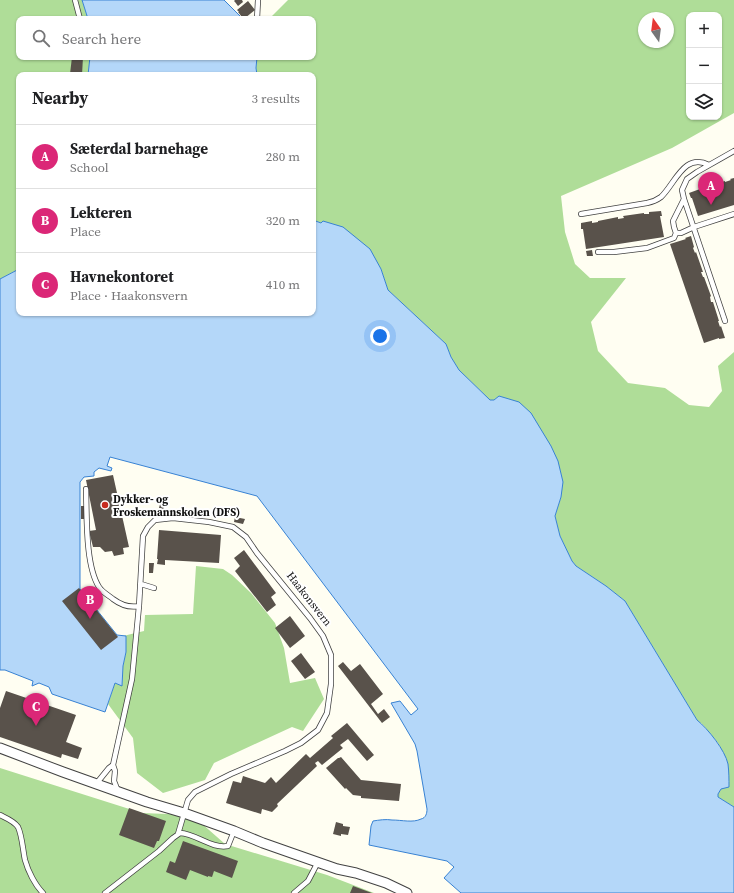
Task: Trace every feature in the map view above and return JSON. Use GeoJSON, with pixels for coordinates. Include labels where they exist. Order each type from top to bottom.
{"type":"FeatureCollection","features":[{"type":"Feature","properties":{"kind":"street"},"geometry":{"type":"LineString","coordinates":[[0,748],[96,784],[184,813],[318,862],[386,883],[407,893]]}},
{"type":"Feature","properties":{"kind":"lane"},"geometry":{"type":"LineString","coordinates":[[75,0],[79,16]]}},
{"type":"Feature","properties":{"kind":"lane"},"geometry":{"type":"LineString","coordinates":[[257,16],[258,0]]}},
{"type":"Feature","properties":{"kind":"lane"},"geometry":{"type":"LineString","coordinates":[[725,320],[682,190],[687,179],[708,165],[734,151]]}},
{"type":"Feature","properties":{"kind":"lane"},"geometry":{"type":"LineString","coordinates":[[581,214],[647,203],[655,200],[662,196],[686,166],[697,162],[703,162],[708,165]]}},
{"type":"Feature","properties":{"kind":"lane"},"geometry":{"type":"LineString","coordinates":[[598,252],[614,252],[647,248],[674,238],[676,233],[673,221],[684,199]]}},
{"type":"Feature","properties":{"kind":"lane"},"geometry":{"type":"LineString","coordinates":[[676,233],[681,233],[694,227],[734,214]]}},
{"type":"Feature","properties":{"kind":"lane"},"geometry":{"type":"LineString","coordinates":[[86,489],[87,531],[93,574],[102,590],[115,601],[124,606],[139,606]]}},
{"type":"Feature","properties":{"kind":"lane","name":"Haakonsvern"},"geometry":{"type":"LineString","coordinates":[[118,791],[114,781],[115,771],[113,765],[132,679],[141,584],[143,536],[148,527],[156,520],[173,518],[209,522],[233,527],[246,537],[324,636],[331,655],[331,684],[327,713],[318,730],[302,743],[231,774],[195,792],[188,800],[178,834]]}},
{"type":"Feature","properties":{"kind":"lane"},"geometry":{"type":"LineString","coordinates":[[141,584],[154,588]]}},
{"type":"Feature","properties":{"kind":"lane"},"geometry":{"type":"LineString","coordinates":[[96,784],[113,765]]}},
{"type":"Feature","properties":{"kind":"lane"},"geometry":{"type":"LineString","coordinates":[[0,814],[18,827],[26,862],[33,878],[43,893]]}},
{"type":"Feature","properties":{"kind":"lane"},"geometry":{"type":"LineString","coordinates":[[105,893],[159,851],[178,834],[183,832],[204,841],[217,845],[228,846],[234,831]]}},
{"type":"Feature","properties":{"kind":"lane"},"geometry":{"type":"LineString","coordinates":[[294,893],[308,881],[318,862]]}},
{"type":"Feature","properties":{"kind":"green space"},"geometry":{"type":"Polygon","coordinates":[[[0,0],[82,0],[87,16],[16,16],[16,60],[90,60],[88,72],[16,72],[16,271],[0,279],[0,0]]]}},
{"type":"Feature","properties":{"kind":"green space"},"geometry":{"type":"Polygon","coordinates":[[[288,0],[734,0],[734,113],[722,120],[722,12],[686,12],[686,120],[722,120],[672,148],[561,196],[565,232],[575,264],[590,278],[626,278],[591,322],[598,351],[628,383],[665,388],[689,405],[709,407],[722,391],[718,366],[734,352],[734,807],[718,797],[721,789],[726,759],[718,743],[697,720],[625,601],[576,566],[572,561],[560,536],[555,516],[561,497],[497,398],[490,400],[459,370],[451,357],[446,344],[388,290],[381,269],[321,223],[316,221],[316,72],[257,72],[257,60],[316,60],[316,16],[272,16],[288,0]]]}},
{"type":"Feature","properties":{"kind":"green space"},"geometry":{"type":"Polygon","coordinates":[[[196,566],[223,569],[232,575],[251,593],[275,623],[284,648],[290,683],[315,678],[324,699],[303,731],[292,727],[214,763],[205,780],[163,793],[137,773],[133,738],[108,704],[115,683],[122,685],[123,666],[126,652],[126,636],[123,636],[144,631],[145,615],[193,614],[196,566]]]}},
{"type":"Feature","properties":{"kind":"green space"},"geometry":{"type":"Polygon","coordinates":[[[0,768],[142,813],[192,815],[225,844],[327,875],[374,893],[0,893],[0,768]]]}},
{"type":"Feature","properties":{"kind":"water"},"geometry":{"type":"Polygon","coordinates":[[[82,0],[224,0],[240,16],[87,16],[82,0]]]}},
{"type":"Feature","properties":{"kind":"water"},"geometry":{"type":"Polygon","coordinates":[[[90,60],[257,60],[257,72],[88,72],[90,60]]]}},
{"type":"Feature","properties":{"kind":"water"},"geometry":{"type":"Polygon","coordinates":[[[316,221],[321,223],[323,221],[343,227],[370,249],[381,269],[388,290],[446,344],[451,357],[459,370],[490,400],[494,400],[499,396],[519,402],[531,413],[551,446],[558,461],[563,482],[561,497],[555,516],[560,536],[572,561],[576,566],[625,601],[697,720],[716,740],[726,758],[728,764],[729,787],[721,789],[718,797],[734,807],[734,893],[461,893],[444,878],[454,867],[447,861],[369,845],[373,821],[414,821],[423,818],[426,814],[427,809],[415,744],[391,703],[400,701],[411,715],[418,709],[257,496],[110,457],[107,466],[112,468],[111,471],[99,468],[94,472],[94,476],[84,477],[80,482],[80,589],[117,635],[126,636],[126,652],[123,666],[122,686],[115,683],[105,712],[52,694],[49,687],[39,683],[32,686],[33,681],[5,670],[0,670],[0,279],[16,271],[16,316],[316,316],[316,221]]]}},
{"type":"Feature","properties":{"kind":"building"},"geometry":{"type":"Polygon","coordinates":[[[242,0],[243,2],[238,6],[234,1],[242,0]]]}},
{"type":"Feature","properties":{"kind":"building"},"geometry":{"type":"Polygon","coordinates":[[[248,1],[255,10],[248,16],[241,16],[237,10],[248,1]]]}},
{"type":"Feature","properties":{"kind":"building"},"geometry":{"type":"Polygon","coordinates":[[[72,60],[83,60],[82,72],[70,72],[72,60]]]}},
{"type":"Feature","properties":{"kind":"building"},"geometry":{"type":"Polygon","coordinates":[[[734,178],[734,205],[698,216],[689,193],[700,189],[706,189],[706,187],[734,178]]]}},
{"type":"Feature","properties":{"kind":"building"},"geometry":{"type":"Polygon","coordinates":[[[661,211],[662,216],[660,216],[664,237],[586,249],[581,223],[592,221],[592,223],[618,217],[618,219],[624,218],[623,216],[644,213],[649,214],[649,212],[661,211]]]}},
{"type":"Feature","properties":{"kind":"building"},"geometry":{"type":"Polygon","coordinates":[[[691,236],[693,248],[695,253],[696,252],[703,272],[701,272],[711,296],[711,302],[713,302],[720,327],[721,326],[725,338],[719,338],[704,343],[670,244],[691,236]]]}},
{"type":"Feature","properties":{"kind":"building"},"geometry":{"type":"Polygon","coordinates":[[[592,250],[593,256],[587,256],[586,251],[592,250]]]}},
{"type":"Feature","properties":{"kind":"building","name":"Dykker- og Froskemannskolen (DFS)"},"geometry":{"type":"Polygon","coordinates":[[[113,475],[129,547],[123,548],[124,554],[114,556],[112,551],[105,552],[100,547],[93,547],[89,531],[96,530],[86,480],[113,475]]]}},
{"type":"Feature","properties":{"kind":"building"},"geometry":{"type":"Polygon","coordinates":[[[162,497],[167,498],[164,510],[159,508],[162,497]]]}},
{"type":"Feature","properties":{"kind":"building"},"geometry":{"type":"Polygon","coordinates":[[[81,506],[87,506],[88,519],[81,519],[81,506]]]}},
{"type":"Feature","properties":{"kind":"building"},"geometry":{"type":"Polygon","coordinates":[[[235,517],[245,519],[243,524],[234,522],[235,517]]]}},
{"type":"Feature","properties":{"kind":"building"},"geometry":{"type":"Polygon","coordinates":[[[159,530],[221,535],[219,563],[165,560],[165,565],[157,564],[159,530]]]}},
{"type":"Feature","properties":{"kind":"building"},"geometry":{"type":"Polygon","coordinates":[[[244,550],[276,593],[271,597],[276,605],[267,612],[235,571],[240,566],[234,558],[244,550]]]}},
{"type":"Feature","properties":{"kind":"building"},"geometry":{"type":"Polygon","coordinates":[[[149,563],[154,563],[153,573],[149,573],[149,563]]]}},
{"type":"Feature","properties":{"kind":"building"},"geometry":{"type":"Polygon","coordinates":[[[79,588],[118,637],[101,650],[62,601],[79,588]]]}},
{"type":"Feature","properties":{"kind":"building"},"geometry":{"type":"Polygon","coordinates":[[[290,616],[305,636],[290,648],[275,628],[290,616]]]}},
{"type":"Feature","properties":{"kind":"building"},"geometry":{"type":"Polygon","coordinates":[[[301,653],[315,672],[305,679],[291,661],[301,653]]]}},
{"type":"Feature","properties":{"kind":"building"},"geometry":{"type":"Polygon","coordinates":[[[343,662],[351,671],[360,664],[383,694],[371,704],[378,714],[384,709],[390,717],[382,723],[338,666],[343,662]]]}},
{"type":"Feature","properties":{"kind":"building"},"geometry":{"type":"Polygon","coordinates":[[[6,691],[76,715],[66,742],[82,748],[78,759],[62,754],[61,758],[0,737],[0,708],[6,691]]]}},
{"type":"Feature","properties":{"kind":"building"},"geometry":{"type":"Polygon","coordinates":[[[347,723],[374,755],[367,761],[348,739],[340,745],[343,748],[322,765],[318,761],[315,763],[317,766],[277,804],[278,806],[272,812],[262,809],[261,814],[226,803],[233,781],[241,783],[243,776],[265,783],[271,777],[276,783],[306,754],[310,758],[333,738],[331,736],[347,723]]]}},
{"type":"Feature","properties":{"kind":"building"},"geometry":{"type":"Polygon","coordinates":[[[341,757],[361,780],[401,784],[399,801],[361,798],[361,796],[353,795],[346,788],[345,789],[326,768],[341,757]]]}},
{"type":"Feature","properties":{"kind":"building"},"geometry":{"type":"Polygon","coordinates":[[[129,808],[166,821],[159,841],[157,841],[154,848],[119,835],[129,808]]]}},
{"type":"Feature","properties":{"kind":"building"},"geometry":{"type":"Polygon","coordinates":[[[336,822],[343,824],[343,826],[350,827],[348,835],[341,834],[341,836],[333,834],[336,822]]]}},
{"type":"Feature","properties":{"kind":"building"},"geometry":{"type":"Polygon","coordinates":[[[183,841],[238,861],[232,878],[214,871],[212,877],[208,877],[190,870],[186,880],[166,872],[170,861],[175,863],[183,841]]]}},
{"type":"Feature","properties":{"kind":"building"},"geometry":{"type":"Polygon","coordinates":[[[353,886],[372,893],[350,893],[353,886]]]}},
{"type":"Feature","properties":{"kind":"place","name":"Sæterdal barnehage"},"geometry":{"type":"Point","coordinates":[711,205]}},
{"type":"Feature","properties":{"kind":"place","name":"Dykker- og Froskemannskolen (DFS)"},"geometry":{"type":"Point","coordinates":[105,505]}},
{"type":"Feature","properties":{"kind":"place","name":"Lekteren"},"geometry":{"type":"Point","coordinates":[90,619]}},
{"type":"Feature","properties":{"kind":"place","name":"Havnekontoret"},"geometry":{"type":"Point","coordinates":[36,726]}}]}
